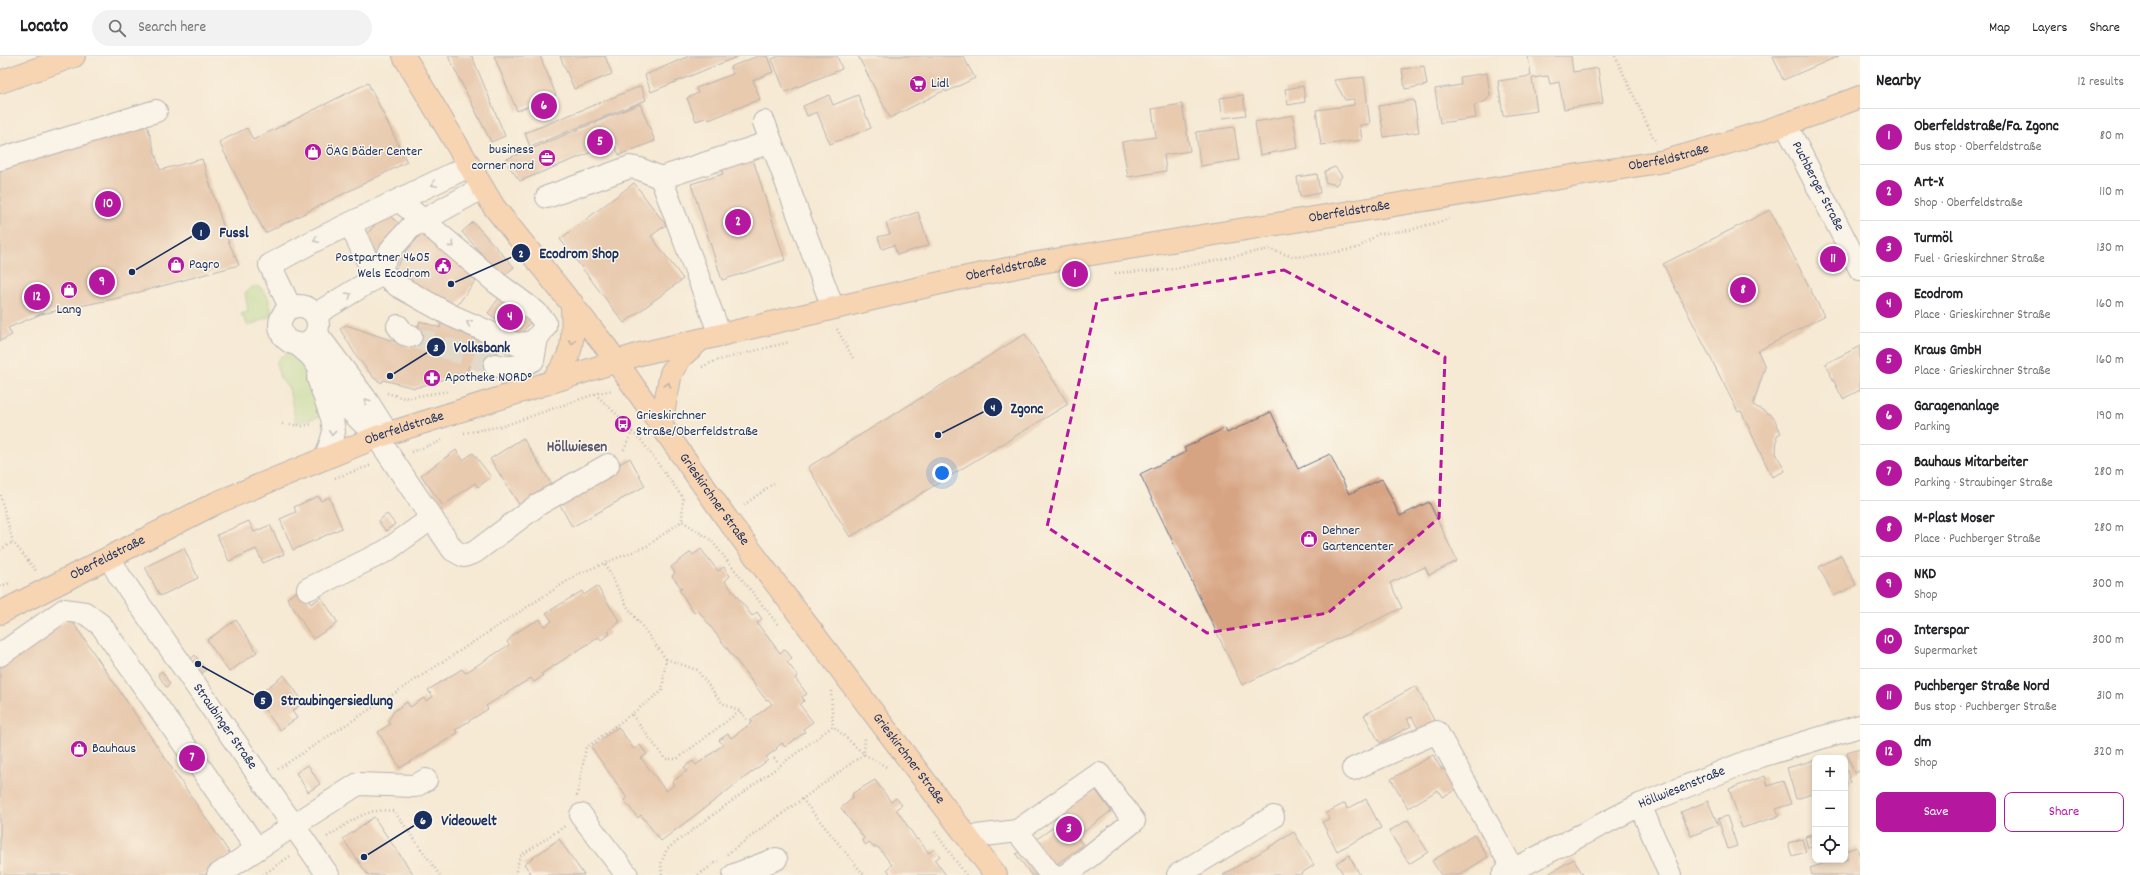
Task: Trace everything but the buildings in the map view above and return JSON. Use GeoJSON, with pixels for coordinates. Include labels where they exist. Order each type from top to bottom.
{"type":"FeatureCollection","features":[{"type":"Feature","properties":{"kind":"main road"},"geometry":{"type":"LineString","coordinates":[[0,82],[74,56]]}},
{"type":"Feature","properties":{"kind":"main road","name":"Grieskirchner Straße"},"geometry":{"type":"LineString","coordinates":[[404,56],[468,166],[494,207],[617,361],[728,519],[969,837],[996,875]]}},
{"type":"Feature","properties":{"kind":"main road","name":"Oberfeldstraße"},"geometry":{"type":"LineString","coordinates":[[0,613],[216,503],[326,458],[382,436],[617,361],[833,308],[1036,263],[1665,161],[1725,145],[1786,125],[1860,97]]}},
{"type":"Feature","properties":{"kind":"main road"},"geometry":{"type":"LineString","coordinates":[[551,382],[562,369],[573,345],[572,303]]}},
{"type":"Feature","properties":{"kind":"main road"},"geometry":{"type":"LineString","coordinates":[[661,423],[671,373],[681,357],[710,337]]}},
{"type":"Feature","properties":{"kind":"street"},"geometry":{"type":"LineString","coordinates":[[0,159],[156,112]]}},
{"type":"Feature","properties":{"kind":"street","name":"Puchberger Straße"},"geometry":{"type":"LineString","coordinates":[[1786,125],[1860,269]]}},
{"type":"Feature","properties":{"kind":"street"},"geometry":{"type":"LineString","coordinates":[[547,197],[630,167],[640,169],[661,178],[768,132],[833,308]]}},
{"type":"Feature","properties":{"kind":"street"},"geometry":{"type":"LineString","coordinates":[[290,307],[270,265],[312,242],[400,201],[468,166]]}},
{"type":"Feature","properties":{"kind":"street"},"geometry":{"type":"LineString","coordinates":[[661,178],[710,337]]}},
{"type":"Feature","properties":{"kind":"street"},"geometry":{"type":"LineString","coordinates":[[304,350],[316,324],[372,280],[393,248],[411,227],[482,188]]}},
{"type":"Feature","properties":{"kind":"street"},"geometry":{"type":"LineString","coordinates":[[350,224],[366,260],[398,286],[450,315],[516,344],[530,343],[537,338],[545,327],[544,322],[536,312],[497,283],[400,201]]}},
{"type":"Feature","properties":{"kind":"street"},"geometry":{"type":"LineString","coordinates":[[382,436],[349,409],[304,350],[286,339],[280,326],[282,315],[290,307],[302,305],[312,310],[316,324],[365,398],[382,436],[390,459],[453,550],[464,556],[475,552],[539,504],[608,465]]}},
{"type":"Feature","properties":{"kind":"street"},"geometry":{"type":"LineString","coordinates":[[495,365],[502,367],[525,365],[529,363],[533,360],[535,354],[537,338]]}},
{"type":"Feature","properties":{"kind":"street"},"geometry":{"type":"LineString","coordinates":[[304,350],[332,418],[334,432],[326,458]]}},
{"type":"Feature","properties":{"kind":"street"},"geometry":{"type":"LineString","coordinates":[[308,589],[386,552],[432,518]]}},
{"type":"Feature","properties":{"kind":"street","name":"Straubinger Straße"},"geometry":{"type":"LineString","coordinates":[[110,558],[123,582],[262,780],[292,826],[328,875]]}},
{"type":"Feature","properties":{"kind":"street"},"geometry":{"type":"LineString","coordinates":[[0,655],[64,610],[85,613],[101,625],[257,849]]}},
{"type":"Feature","properties":{"kind":"street","name":"Höllwiesenstraße"},"geometry":{"type":"LineString","coordinates":[[1353,769],[1437,732],[1508,872],[1640,805],[1761,756],[1860,726]]}},
{"type":"Feature","properties":{"kind":"street"},"geometry":{"type":"LineString","coordinates":[[969,837],[1017,832],[1082,784],[1099,774],[1134,821],[1066,875]]}},
{"type":"Feature","properties":{"kind":"street"},"geometry":{"type":"LineString","coordinates":[[218,875],[358,784],[415,786],[426,780]]}},
{"type":"Feature","properties":{"kind":"street"},"geometry":{"type":"LineString","coordinates":[[1640,805],[1670,875]]}},
{"type":"Feature","properties":{"kind":"street"},"geometry":{"type":"LineString","coordinates":[[579,807],[627,875]]}},
{"type":"Feature","properties":{"kind":"street"},"geometry":{"type":"LineString","coordinates":[[1178,875],[1274,817]]}},
{"type":"Feature","properties":{"kind":"street"},"geometry":{"type":"LineString","coordinates":[[1017,832],[1051,875]]}},
{"type":"Feature","properties":{"kind":"street"},"geometry":{"type":"LineString","coordinates":[[734,875],[776,859]]}},
{"type":"Feature","properties":{"kind":"path"},"geometry":{"type":"LineString","coordinates":[[1614,56],[1665,161]]}},
{"type":"Feature","properties":{"kind":"path"},"geometry":{"type":"LineString","coordinates":[[1108,273],[1174,269],[1269,249],[1293,256],[1326,254],[1358,248],[1378,234],[1410,230],[1455,217]]}},
{"type":"Feature","properties":{"kind":"path"},"geometry":{"type":"LineString","coordinates":[[830,331],[845,328]]}},
{"type":"Feature","properties":{"kind":"path"},"geometry":{"type":"LineString","coordinates":[[837,329],[854,360]]}},
{"type":"Feature","properties":{"kind":"path"},"geometry":{"type":"LineString","coordinates":[[701,368],[715,361],[791,341]]}},
{"type":"Feature","properties":{"kind":"path"},"geometry":{"type":"LineString","coordinates":[[588,371],[595,394],[625,422],[632,432],[641,440],[683,498],[682,521]]}},
{"type":"Feature","properties":{"kind":"path"},"geometry":{"type":"LineString","coordinates":[[460,434],[503,426],[595,394],[634,385]]}},
{"type":"Feature","properties":{"kind":"path"},"geometry":{"type":"LineString","coordinates":[[282,424],[302,426],[318,423]]}},
{"type":"Feature","properties":{"kind":"path"},"geometry":{"type":"LineString","coordinates":[[608,465],[621,457],[632,432]]}},
{"type":"Feature","properties":{"kind":"path"},"geometry":{"type":"LineString","coordinates":[[331,480],[446,439]]}},
{"type":"Feature","properties":{"kind":"path"},"geometry":{"type":"LineString","coordinates":[[744,504],[774,484]]}},
{"type":"Feature","properties":{"kind":"path"},"geometry":{"type":"LineString","coordinates":[[0,495],[13,542],[40,576]]}},
{"type":"Feature","properties":{"kind":"path"},"geometry":{"type":"LineString","coordinates":[[262,780],[347,722],[578,574],[604,562],[647,546],[682,521]]}},
{"type":"Feature","properties":{"kind":"path"},"geometry":{"type":"LineString","coordinates":[[682,521],[711,540],[781,627]]}},
{"type":"Feature","properties":{"kind":"path"},"geometry":{"type":"LineString","coordinates":[[0,550],[13,542]]}},
{"type":"Feature","properties":{"kind":"path"},"geometry":{"type":"LineString","coordinates":[[604,562],[627,606],[666,659],[697,670],[722,703],[740,711],[747,720]]}},
{"type":"Feature","properties":{"kind":"path"},"geometry":{"type":"LineString","coordinates":[[515,875],[520,856],[579,807],[586,748],[662,691],[666,659]]}},
{"type":"Feature","properties":{"kind":"path"},"geometry":{"type":"LineString","coordinates":[[830,689],[833,726],[864,754],[890,770]]}},
{"type":"Feature","properties":{"kind":"path"},"geometry":{"type":"LineString","coordinates":[[632,715],[665,759],[677,759],[740,711]]}},
{"type":"Feature","properties":{"kind":"path"},"geometry":{"type":"LineString","coordinates":[[864,754],[865,736],[881,722]]}},
{"type":"Feature","properties":{"kind":"path"},"geometry":{"type":"LineString","coordinates":[[662,875],[661,864],[667,849],[779,764],[833,726]]}},
{"type":"Feature","properties":{"kind":"path"},"geometry":{"type":"LineString","coordinates":[[698,875],[864,754]]}},
{"type":"Feature","properties":{"kind":"path"},"geometry":{"type":"LineString","coordinates":[[774,758],[779,764]]}},
{"type":"Feature","properties":{"kind":"path"},"geometry":{"type":"LineString","coordinates":[[802,799],[864,875]]}},
{"type":"Feature","properties":{"kind":"path"},"geometry":{"type":"LineString","coordinates":[[263,875],[308,846],[368,811],[381,809],[394,811],[440,875]]}},
{"type":"Feature","properties":{"kind":"path"},"geometry":{"type":"LineString","coordinates":[[930,825],[966,875]]}},
{"type":"Feature","properties":{"kind":"highlighted area"},"geometry":{"type":"Polygon","coordinates":[[[1284,270],[1445,357],[1439,518],[1328,613],[1207,633],[1047,527],[1097,301],[1284,270]]]}},
{"type":"Feature","properties":{"kind":"green space"},"geometry":{"type":"Polygon","coordinates":[[[257,286],[267,294],[271,307],[271,316],[248,326],[241,314],[248,311],[245,293],[250,288],[257,286]]]}},
{"type":"Feature","properties":{"kind":"green space"},"geometry":{"type":"Polygon","coordinates":[[[289,352],[296,353],[305,360],[325,415],[296,423],[289,389],[280,378],[276,363],[280,357],[289,352]]]}},
{"type":"Feature","properties":{"kind":"tunnel"},"geometry":{"type":"LineString","coordinates":[[411,336],[495,365]]}},
{"type":"Feature","properties":{"kind":"place","name":"Lidl"},"geometry":{"type":"Point","coordinates":[918,84]}},
{"type":"Feature","properties":{"kind":"place","name":"Garagenanlage"},"geometry":{"type":"Point","coordinates":[544,106]}},
{"type":"Feature","properties":{"kind":"place","name":"Kraus GmbH"},"geometry":{"type":"Point","coordinates":[600,142]}},
{"type":"Feature","properties":{"kind":"place","name":"ÖAG Bäder Center"},"geometry":{"type":"Point","coordinates":[313,152]}},
{"type":"Feature","properties":{"kind":"place","name":"business corner nord"},"geometry":{"type":"Point","coordinates":[547,158]}},
{"type":"Feature","properties":{"kind":"place","name":"Interspar"},"geometry":{"type":"Point","coordinates":[108,204]}},
{"type":"Feature","properties":{"kind":"place","name":"Art-X"},"geometry":{"type":"Point","coordinates":[738,222]}},
{"type":"Feature","properties":{"kind":"place","name":"Puchberger Straße Nord"},"geometry":{"type":"Point","coordinates":[1833,259]}},
{"type":"Feature","properties":{"kind":"place","name":"Pagro"},"geometry":{"type":"Point","coordinates":[176,265]}},
{"type":"Feature","properties":{"kind":"place","name":"Postpartner 4605 Wels Ecodrom"},"geometry":{"type":"Point","coordinates":[443,266]}},
{"type":"Feature","properties":{"kind":"place","name":"Fussl"},"geometry":{"type":"Point","coordinates":[132,272]}},
{"type":"Feature","properties":{"kind":"place","name":"Oberfeldstraße/Fa. Zgonc"},"geometry":{"type":"Point","coordinates":[1075,274]}},
{"type":"Feature","properties":{"kind":"place","name":"NKD"},"geometry":{"type":"Point","coordinates":[102,282]}},
{"type":"Feature","properties":{"kind":"place","name":"Ecodrom Shop"},"geometry":{"type":"Point","coordinates":[451,284]}},
{"type":"Feature","properties":{"kind":"place","name":"Lang"},"geometry":{"type":"Point","coordinates":[69,290]}},
{"type":"Feature","properties":{"kind":"place","name":"M-Plast Moser"},"geometry":{"type":"Point","coordinates":[1743,290]}},
{"type":"Feature","properties":{"kind":"place","name":"dm"},"geometry":{"type":"Point","coordinates":[37,297]}},
{"type":"Feature","properties":{"kind":"place","name":"Ecodrom"},"geometry":{"type":"Point","coordinates":[510,317]}},
{"type":"Feature","properties":{"kind":"place","name":"Volksbank"},"geometry":{"type":"Point","coordinates":[390,376]}},
{"type":"Feature","properties":{"kind":"place","name":"Apotheke NORD°"},"geometry":{"type":"Point","coordinates":[432,378]}},
{"type":"Feature","properties":{"kind":"place","name":"Grieskirchner Straße/Oberfeldstraße"},"geometry":{"type":"Point","coordinates":[623,424]}},
{"type":"Feature","properties":{"kind":"place","name":"Zgonc"},"geometry":{"type":"Point","coordinates":[938,435]}},
{"type":"Feature","properties":{"kind":"place","name":"Dehner Gartencenter"},"geometry":{"type":"Point","coordinates":[1309,539]}},
{"type":"Feature","properties":{"kind":"place","name":"Straubingersiedlung"},"geometry":{"type":"Point","coordinates":[198,664]}},
{"type":"Feature","properties":{"kind":"place","name":"Bauhaus"},"geometry":{"type":"Point","coordinates":[79,749]}},
{"type":"Feature","properties":{"kind":"place","name":"Bauhaus Mitarbeiter"},"geometry":{"type":"Point","coordinates":[192,758]}},
{"type":"Feature","properties":{"kind":"place","name":"Turmöl"},"geometry":{"type":"Point","coordinates":[1069,829]}},
{"type":"Feature","properties":{"kind":"place","name":"Videowelt"},"geometry":{"type":"Point","coordinates":[364,857]}},
{"type":"Feature","properties":{"kind":"district","name":"Höllwiesen"},"geometry":{"type":"Point","coordinates":[577,448]}}]}
